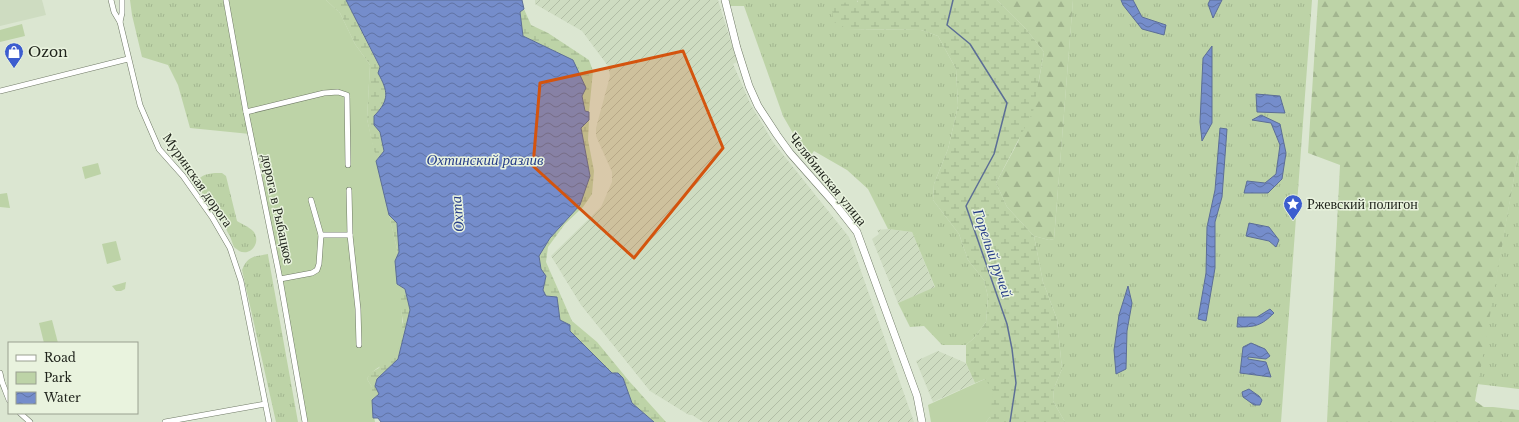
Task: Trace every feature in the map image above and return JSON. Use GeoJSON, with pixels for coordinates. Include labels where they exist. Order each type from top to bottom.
{"type":"FeatureCollection","features":[{"type":"Feature","properties":{"kind":"street","name":"Муринская дорога"},"geometry":{"type":"LineString","coordinates":[[111,0],[114,12],[120,22],[140,105],[159,149],[183,176],[212,217],[230,248],[241,281],[269,422]]}},
{"type":"Feature","properties":{"kind":"street","name":"Муринская дорога"},"geometry":{"type":"LineString","coordinates":[[120,22],[122,0]]}},
{"type":"Feature","properties":{"kind":"street","name":"дорога в Рыбацкое"},"geometry":{"type":"LineString","coordinates":[[226,0],[246,112],[280,279],[305,422]]}},
{"type":"Feature","properties":{"kind":"street","name":"Челябинская улица"},"geometry":{"type":"LineString","coordinates":[[725,0],[737,48],[749,86],[758,106],[777,136],[850,221],[857,232],[917,396],[922,422]]}},
{"type":"Feature","properties":{"kind":"street"},"geometry":{"type":"LineString","coordinates":[[0,91],[128,59]]}},
{"type":"Feature","properties":{"kind":"street"},"geometry":{"type":"LineString","coordinates":[[246,112],[324,93],[338,92],[347,95],[348,165]]}},
{"type":"Feature","properties":{"kind":"street"},"geometry":{"type":"LineString","coordinates":[[349,190],[350,235],[358,309],[359,345]]}},
{"type":"Feature","properties":{"kind":"street"},"geometry":{"type":"LineString","coordinates":[[280,279],[312,273],[317,270],[320,264],[321,235],[311,200]]}},
{"type":"Feature","properties":{"kind":"street"},"geometry":{"type":"LineString","coordinates":[[321,235],[350,235]]}},
{"type":"Feature","properties":{"kind":"street"},"geometry":{"type":"LineString","coordinates":[[0,373],[8,397]]}},
{"type":"Feature","properties":{"kind":"street"},"geometry":{"type":"LineString","coordinates":[[165,422],[265,404]]}},
{"type":"Feature","properties":{"kind":"street"},"geometry":{"type":"LineString","coordinates":[[21,414],[30,422]]}},
{"type":"Feature","properties":{"kind":"highlighted area"},"geometry":{"type":"Polygon","coordinates":[[[683,51],[723,148],[634,258],[533,166],[540,83],[683,51]]]}},
{"type":"Feature","properties":{"kind":"shaded area"},"geometry":{"type":"Polygon","coordinates":[[[0,0],[42,0],[46,15],[0,26],[0,0]]]}},
{"type":"Feature","properties":{"kind":"shaded area"},"geometry":{"type":"Polygon","coordinates":[[[535,0],[718,0],[737,62],[733,64],[751,105],[773,142],[849,237],[914,422],[703,422],[650,391],[581,305],[551,256],[601,207],[612,182],[612,172],[596,136],[596,128],[610,76],[608,66],[582,31],[535,4],[535,0]]]}},
{"type":"Feature","properties":{"kind":"shaded area"},"geometry":{"type":"Polygon","coordinates":[[[888,229],[912,232],[935,288],[898,303],[872,239],[879,234],[877,230],[888,229]]]}},
{"type":"Feature","properties":{"kind":"shaded area"},"geometry":{"type":"Polygon","coordinates":[[[938,351],[966,363],[975,383],[933,402],[916,361],[938,351]]]}},
{"type":"Feature","properties":{"kind":"green space"},"geometry":{"type":"Polygon","coordinates":[[[130,0],[227,0],[250,134],[190,128],[178,85],[168,65],[142,57],[130,0]]]}},
{"type":"Feature","properties":{"kind":"green space"},"geometry":{"type":"Polygon","coordinates":[[[227,0],[326,0],[340,13],[355,44],[370,65],[367,119],[397,249],[397,274],[402,312],[402,336],[399,348],[393,358],[374,370],[367,379],[372,387],[372,406],[375,422],[307,422],[227,0]]]}},
{"type":"Feature","properties":{"kind":"green space"},"geometry":{"type":"Polygon","coordinates":[[[326,0],[346,0],[380,68],[379,73],[386,91],[386,96],[383,105],[374,116],[374,125],[380,132],[384,151],[376,161],[367,119],[370,65],[355,44],[340,13],[326,0]]]}},
{"type":"Feature","properties":{"kind":"green space"},"geometry":{"type":"Polygon","coordinates":[[[729,0],[858,0],[848,29],[921,30],[938,36],[956,69],[958,106],[948,149],[934,184],[933,200],[959,234],[968,260],[984,280],[988,297],[986,322],[974,338],[966,345],[942,345],[924,326],[910,327],[898,303],[935,287],[912,232],[888,229],[868,189],[847,170],[814,151],[807,161],[793,144],[794,135],[783,116],[744,6],[730,6],[729,0]]]}},
{"type":"Feature","properties":{"kind":"green space"},"geometry":{"type":"Polygon","coordinates":[[[858,0],[997,0],[1026,29],[1044,52],[1033,112],[996,183],[1007,207],[1034,236],[1043,282],[1057,319],[1062,369],[1054,388],[1053,401],[1065,422],[986,422],[990,417],[985,379],[975,383],[966,363],[966,345],[974,338],[986,322],[988,297],[984,280],[968,260],[959,234],[933,200],[934,184],[948,149],[958,106],[956,69],[938,36],[921,30],[848,29],[834,22],[832,10],[837,3],[858,2],[858,0]]]}},
{"type":"Feature","properties":{"kind":"green space"},"geometry":{"type":"Polygon","coordinates":[[[997,0],[1073,0],[1054,239],[1049,240],[1034,236],[1007,207],[996,183],[1018,142],[1039,80],[1044,52],[1026,29],[997,0]]]}},
{"type":"Feature","properties":{"kind":"green space"},"geometry":{"type":"Polygon","coordinates":[[[1073,0],[1312,0],[1281,422],[1065,422],[1053,401],[1054,388],[1062,369],[1057,319],[1043,282],[1034,236],[1049,240],[1054,239],[1073,0]]]}},
{"type":"Feature","properties":{"kind":"green space"},"geometry":{"type":"Polygon","coordinates":[[[1318,0],[1519,0],[1519,149],[1475,401],[1484,407],[1519,410],[1519,422],[1327,422],[1340,165],[1308,153],[1318,0]]]}},
{"type":"Feature","properties":{"kind":"green space"},"geometry":{"type":"Polygon","coordinates":[[[524,9],[531,25],[548,33],[589,60],[593,71],[589,112],[585,111],[573,60],[523,36],[520,12],[524,9]]]}},
{"type":"Feature","properties":{"kind":"green space"},"geometry":{"type":"Polygon","coordinates":[[[22,24],[25,36],[0,42],[0,30],[22,24]]]}},
{"type":"Feature","properties":{"kind":"green space"},"geometry":{"type":"Polygon","coordinates":[[[589,120],[588,140],[594,171],[592,194],[583,207],[565,224],[548,247],[546,262],[572,321],[597,342],[629,381],[666,422],[654,422],[632,403],[623,378],[612,373],[570,331],[570,325],[560,320],[557,297],[545,296],[543,290],[546,276],[541,269],[539,256],[550,238],[580,205],[590,176],[581,128],[589,120]]]}},
{"type":"Feature","properties":{"kind":"green space"},"geometry":{"type":"Polygon","coordinates":[[[1519,149],[1519,389],[1477,384],[1519,149]]]}},
{"type":"Feature","properties":{"kind":"green space"},"geometry":{"type":"Polygon","coordinates":[[[98,163],[101,174],[85,179],[82,167],[98,163]]]}},
{"type":"Feature","properties":{"kind":"green space"},"geometry":{"type":"Polygon","coordinates":[[[222,173],[226,176],[237,221],[253,231],[255,235],[256,243],[248,252],[239,251],[234,247],[223,223],[198,186],[199,180],[202,176],[222,173]]]}},
{"type":"Feature","properties":{"kind":"green space"},"geometry":{"type":"Polygon","coordinates":[[[7,193],[10,208],[0,207],[0,194],[7,193]]]}},
{"type":"Feature","properties":{"kind":"green space"},"geometry":{"type":"Polygon","coordinates":[[[389,215],[397,223],[399,252],[395,261],[397,249],[389,215]]]}},
{"type":"Feature","properties":{"kind":"green space"},"geometry":{"type":"Polygon","coordinates":[[[116,241],[121,260],[107,264],[102,244],[116,241]]]}},
{"type":"Feature","properties":{"kind":"green space"},"geometry":{"type":"Polygon","coordinates":[[[268,254],[298,422],[276,422],[242,270],[249,259],[268,254]]]}},
{"type":"Feature","properties":{"kind":"green space"},"geometry":{"type":"Polygon","coordinates":[[[126,282],[125,289],[121,291],[116,291],[112,286],[126,282]]]}},
{"type":"Feature","properties":{"kind":"green space"},"geometry":{"type":"Polygon","coordinates":[[[397,284],[405,289],[410,310],[398,359],[377,379],[379,394],[372,400],[372,387],[367,379],[370,373],[379,368],[403,322],[397,284]]]}},
{"type":"Feature","properties":{"kind":"green space"},"geometry":{"type":"Polygon","coordinates":[[[52,320],[58,342],[44,342],[39,323],[52,320]]]}},
{"type":"Feature","properties":{"kind":"green space"},"geometry":{"type":"Polygon","coordinates":[[[985,379],[993,391],[990,417],[986,422],[931,422],[928,405],[985,379]]]}},
{"type":"Feature","properties":{"kind":"water","name":"Охтинский разлив"},"geometry":{"type":"Polygon","coordinates":[[[346,0],[522,0],[524,9],[520,12],[523,36],[573,60],[586,88],[582,96],[585,111],[589,112],[589,120],[581,128],[590,176],[580,205],[550,238],[539,256],[541,269],[546,276],[543,290],[546,296],[557,297],[560,320],[570,325],[570,331],[612,373],[618,373],[623,378],[632,403],[654,422],[381,422],[378,418],[373,418],[372,400],[379,394],[375,386],[377,379],[398,359],[410,310],[405,289],[397,284],[395,261],[399,252],[397,223],[389,215],[376,161],[384,151],[380,132],[374,125],[374,116],[385,100],[386,95],[384,85],[378,73],[380,67],[346,0]]]}},
{"type":"Feature","properties":{"kind":"water"},"geometry":{"type":"Polygon","coordinates":[[[1121,0],[1133,0],[1142,17],[1166,25],[1164,35],[1142,29],[1123,5],[1121,0]]]}},
{"type":"Feature","properties":{"kind":"water"},"geometry":{"type":"Polygon","coordinates":[[[1210,0],[1222,0],[1213,18],[1208,4],[1210,0]]]}},
{"type":"Feature","properties":{"kind":"water"},"geometry":{"type":"Polygon","coordinates":[[[1212,46],[1212,123],[1202,141],[1200,122],[1203,58],[1212,46]]]}},
{"type":"Feature","properties":{"kind":"water"},"geometry":{"type":"Polygon","coordinates":[[[1256,94],[1280,96],[1285,113],[1257,112],[1256,94]]]}},
{"type":"Feature","properties":{"kind":"water"},"geometry":{"type":"Polygon","coordinates":[[[1261,115],[1280,124],[1286,153],[1282,179],[1268,193],[1244,193],[1247,181],[1265,183],[1276,174],[1280,145],[1271,123],[1252,120],[1261,115]]]}},
{"type":"Feature","properties":{"kind":"water"},"geometry":{"type":"Polygon","coordinates":[[[1220,128],[1227,129],[1222,197],[1215,222],[1215,268],[1206,321],[1198,319],[1206,273],[1207,227],[1215,190],[1220,128]]]}},
{"type":"Feature","properties":{"kind":"water"},"geometry":{"type":"Polygon","coordinates":[[[1249,223],[1269,227],[1279,240],[1276,247],[1269,241],[1246,236],[1249,223]]]}},
{"type":"Feature","properties":{"kind":"water"},"geometry":{"type":"Polygon","coordinates":[[[1128,286],[1132,303],[1127,331],[1126,369],[1116,374],[1114,350],[1119,315],[1128,286]]]}},
{"type":"Feature","properties":{"kind":"water"},"geometry":{"type":"Polygon","coordinates":[[[1270,309],[1274,313],[1265,321],[1249,327],[1237,327],[1238,317],[1257,317],[1270,309]]]}},
{"type":"Feature","properties":{"kind":"water"},"geometry":{"type":"Polygon","coordinates":[[[1251,343],[1265,349],[1270,356],[1266,359],[1248,357],[1248,359],[1266,362],[1271,377],[1240,373],[1243,347],[1251,343]]]}},
{"type":"Feature","properties":{"kind":"water"},"geometry":{"type":"Polygon","coordinates":[[[1249,389],[1262,400],[1260,405],[1254,405],[1243,397],[1242,392],[1249,389]]]}},
{"type":"Feature","properties":{"kind":"waterway","name":"Горелый ручей"},"geometry":{"type":"LineString","coordinates":[[953,0],[947,25],[970,44],[1007,103],[994,154],[966,206],[1007,324],[1016,383],[1010,422]]}},
{"type":"Feature","properties":{"kind":"place","name":"Ozon"},"geometry":{"type":"Point","coordinates":[14,69]}},
{"type":"Feature","properties":{"kind":"place","name":"Ржевский полигон"},"geometry":{"type":"Point","coordinates":[1293,221]}},
{"type":"Feature","properties":{"kind":"water label","name":"Охта"},"geometry":{"type":"Point","coordinates":[457,214]}}]}
